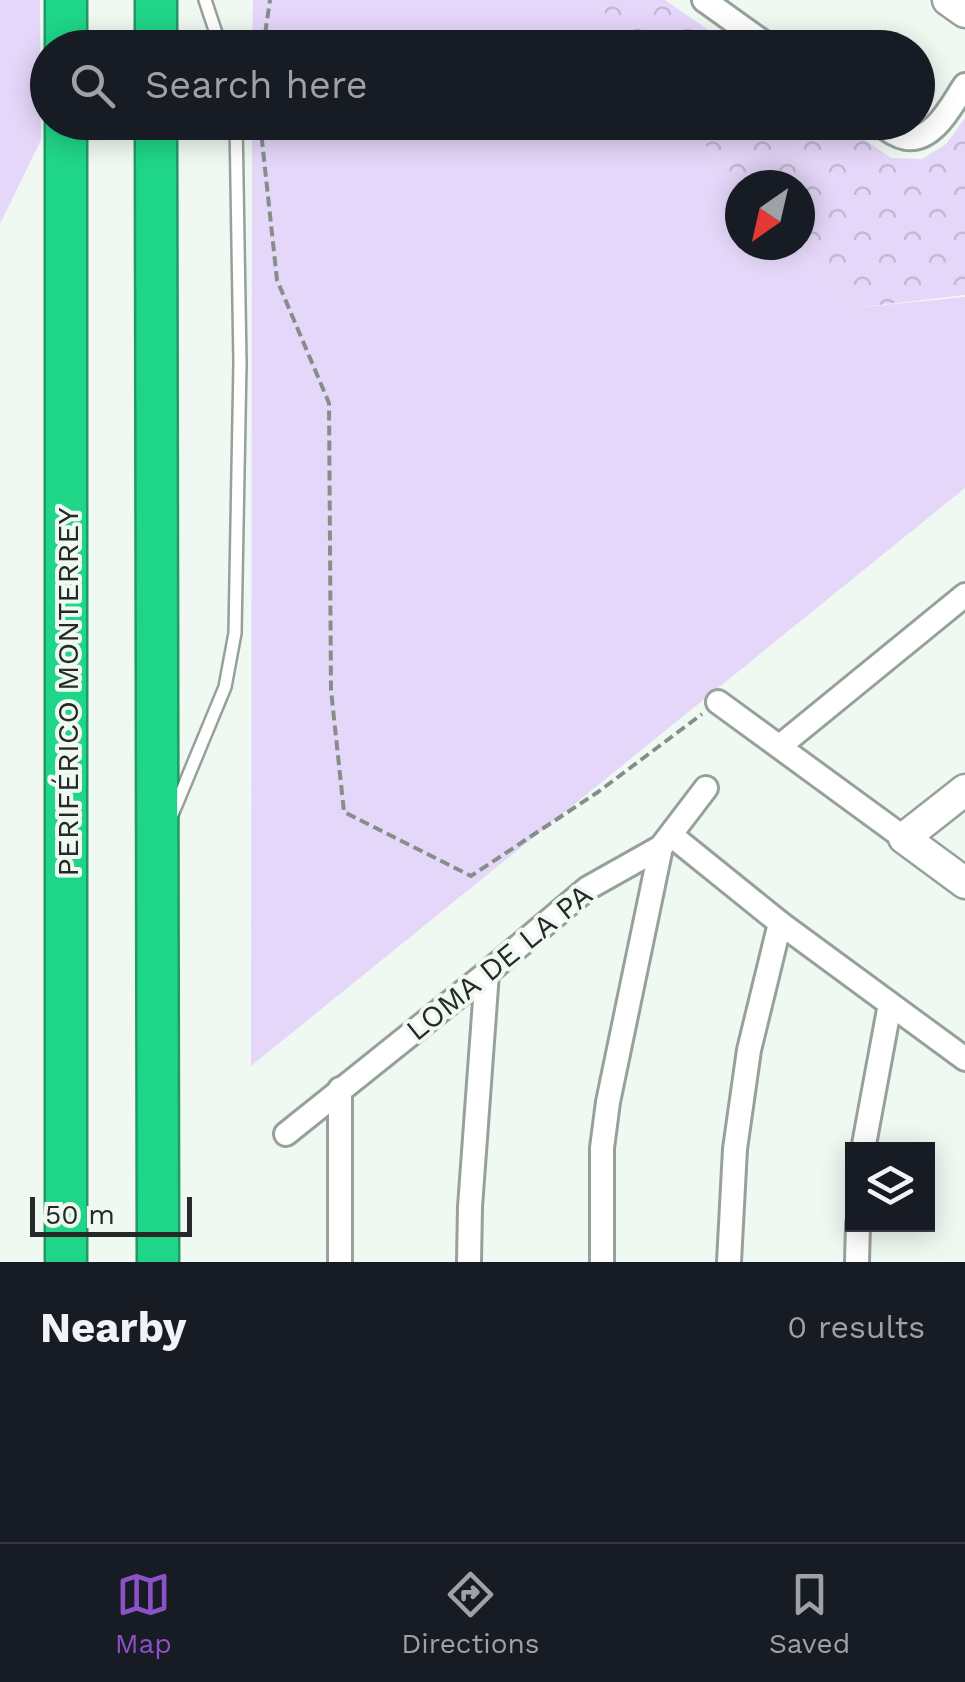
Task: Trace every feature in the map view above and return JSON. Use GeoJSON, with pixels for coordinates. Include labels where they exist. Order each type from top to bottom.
{"type":"FeatureCollection","features":[{"type":"Feature","properties":{"kind":"highway"},"geometry":{"type":"LineString","coordinates":[[66,0],[66,30]]}},
{"type":"Feature","properties":{"kind":"highway"},"geometry":{"type":"LineString","coordinates":[[156,0],[156,30]]}},
{"type":"Feature","properties":{"kind":"highway","name":"PERIFÉRICO MONTERREY"},"geometry":{"type":"LineString","coordinates":[[66,140],[66,1262]]}},
{"type":"Feature","properties":{"kind":"highway"},"geometry":{"type":"LineString","coordinates":[[156,140],[158,1262]]}},
{"type":"Feature","properties":{"kind":"street"},"geometry":{"type":"LineString","coordinates":[[704,0],[746,30]]}},
{"type":"Feature","properties":{"kind":"street"},"geometry":{"type":"LineString","coordinates":[[948,0],[965,12]]}},
{"type":"Feature","properties":{"kind":"street"},"geometry":{"type":"LineString","coordinates":[[935,127],[965,85]]}},
{"type":"Feature","properties":{"kind":"street"},"geometry":{"type":"LineString","coordinates":[[780,746],[965,595]]}},
{"type":"Feature","properties":{"kind":"street"},"geometry":{"type":"LineString","coordinates":[[718,702],[965,883]]}},
{"type":"Feature","properties":{"kind":"street","name":"LOMA DE LA PA"},"geometry":{"type":"LineString","coordinates":[[286,1134],[588,888],[666,841],[706,788]]}},
{"type":"Feature","properties":{"kind":"street"},"geometry":{"type":"LineString","coordinates":[[904,838],[965,790]]}},
{"type":"Feature","properties":{"kind":"street"},"geometry":{"type":"LineString","coordinates":[[602,1262],[602,1148],[608,1102],[666,841],[965,1059]]}},
{"type":"Feature","properties":{"kind":"street"},"geometry":{"type":"LineString","coordinates":[[729,1262],[735,1148],[748,1050],[780,923]]}},
{"type":"Feature","properties":{"kind":"street"},"geometry":{"type":"LineString","coordinates":[[469,1262],[487,973]]}},
{"type":"Feature","properties":{"kind":"street"},"geometry":{"type":"LineString","coordinates":[[864,1142],[890,1004]]}},
{"type":"Feature","properties":{"kind":"street"},"geometry":{"type":"LineString","coordinates":[[340,1089],[340,1262]]}},
{"type":"Feature","properties":{"kind":"street"},"geometry":{"type":"LineString","coordinates":[[857,1262],[858,1232]]}},
{"type":"Feature","properties":{"kind":"lane"},"geometry":{"type":"LineString","coordinates":[[205,0],[215,30]]}},
{"type":"Feature","properties":{"kind":"lane"},"geometry":{"type":"LineString","coordinates":[[158,851],[225,687],[235,633],[240,362],[236,140]]}},
{"type":"Feature","properties":{"kind":"path"},"geometry":{"type":"LineString","coordinates":[[265,30],[270,0]]}},
{"type":"Feature","properties":{"kind":"path"},"geometry":{"type":"LineString","coordinates":[[262,140],[278,280],[329,403],[331,690],[344,812],[471,876],[598,792],[718,702]]}},
{"type":"Feature","properties":{"kind":"green space"},"geometry":{"type":"Polygon","coordinates":[[[0,0],[40,0],[40,30],[30,30],[30,140],[41,140],[0,224],[0,0]]]}},
{"type":"Feature","properties":{"kind":"green space"},"geometry":{"type":"Polygon","coordinates":[[[253,0],[596,0],[617,30],[252,30],[253,0]]]}},
{"type":"Feature","properties":{"kind":"green space"},"geometry":{"type":"Polygon","coordinates":[[[596,0],[665,0],[708,30],[616,30],[596,0]]]}},
{"type":"Feature","properties":{"kind":"green space"},"geometry":{"type":"Polygon","coordinates":[[[965,118],[965,295],[853,308],[810,260],[815,260],[815,170],[728,170],[701,140],[865,140],[891,158],[922,159],[946,144],[965,118]]]}},
{"type":"Feature","properties":{"kind":"green space"},"geometry":{"type":"Polygon","coordinates":[[[252,140],[701,140],[728,170],[725,170],[725,260],[810,260],[853,308],[965,297],[965,488],[251,1066],[252,140]]]}}]}
